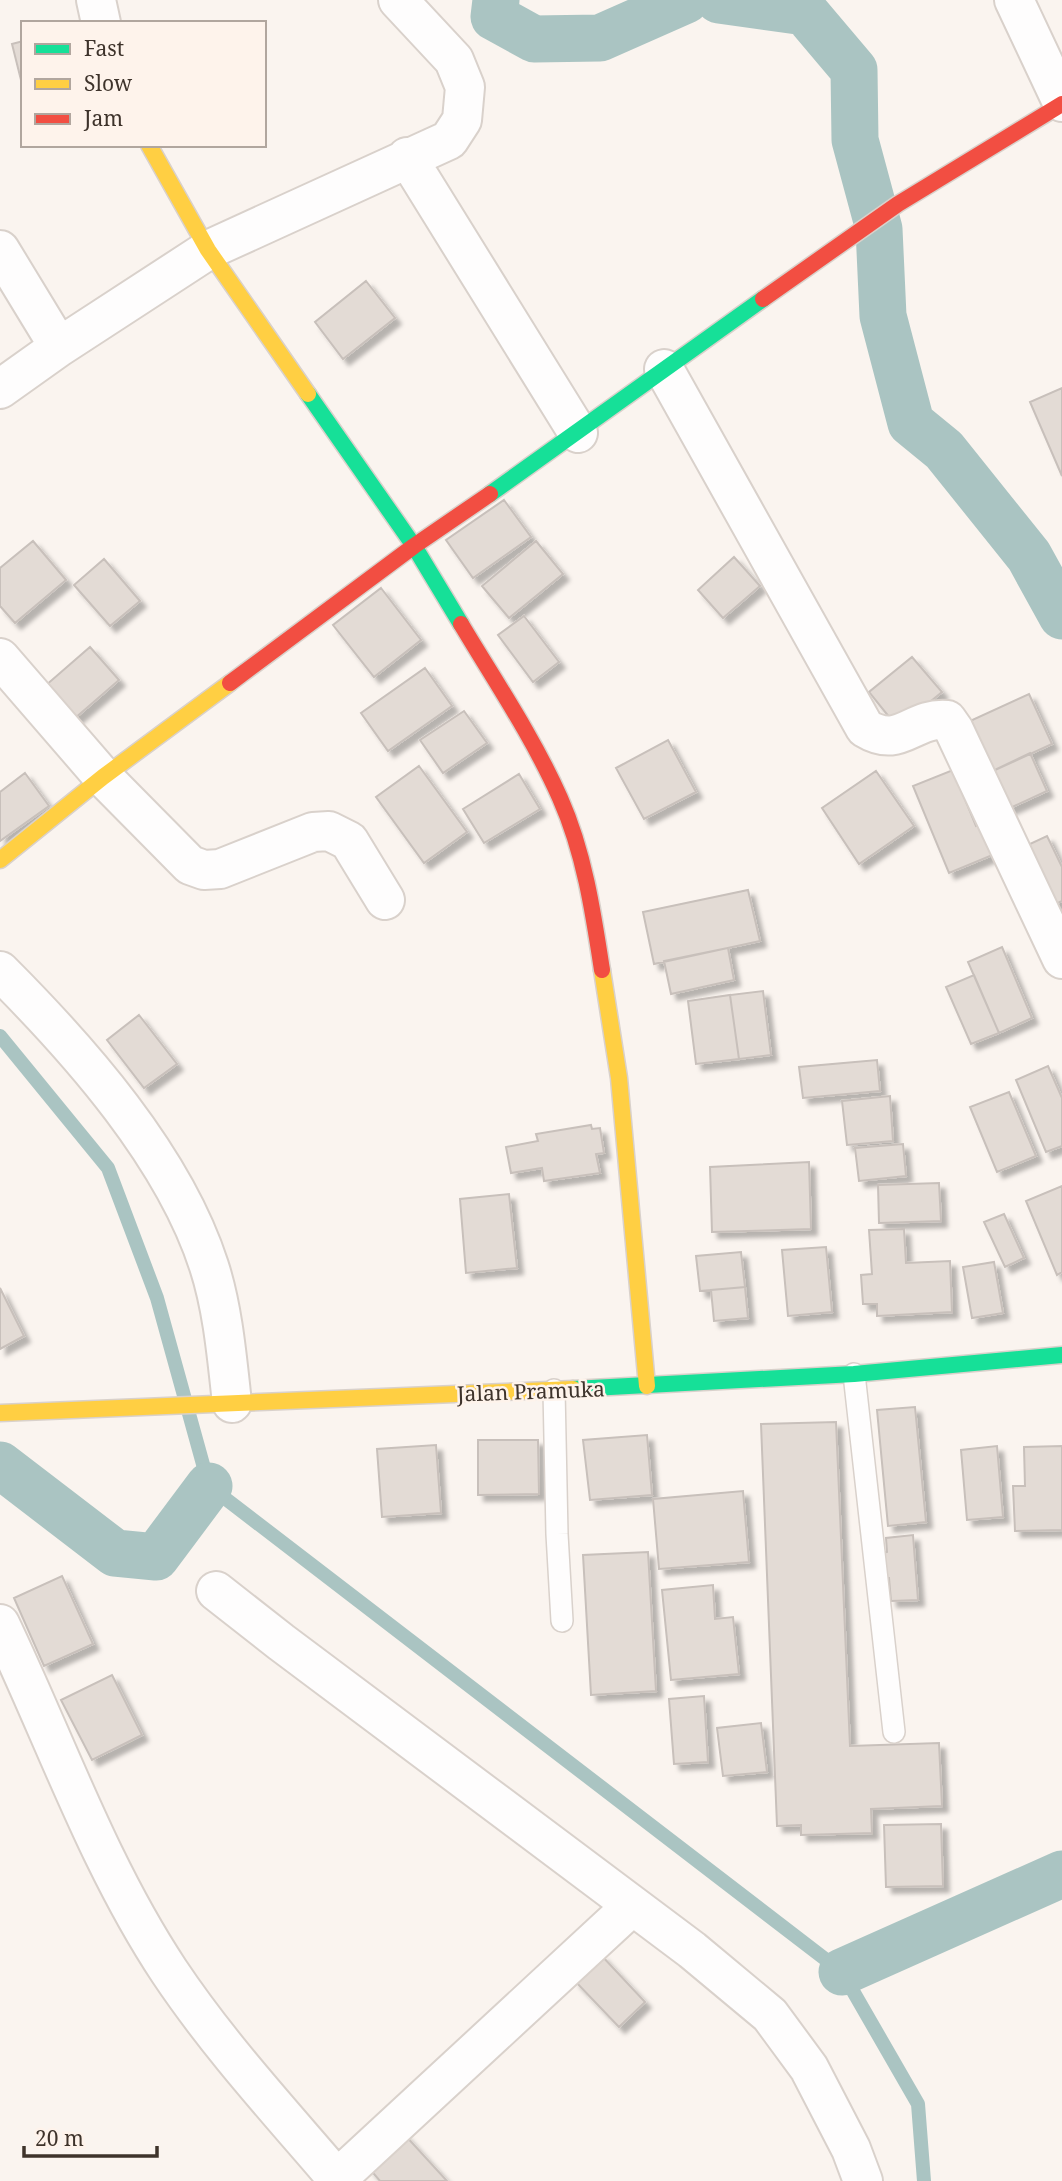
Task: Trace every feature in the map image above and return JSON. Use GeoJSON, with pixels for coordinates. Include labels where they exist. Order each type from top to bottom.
{"type":"FeatureCollection","features":[{"type":"Feature","properties":{"kind":"street"},"geometry":{"type":"LineString","coordinates":[[96,0],[101,21]]}},
{"type":"Feature","properties":{"kind":"street"},"geometry":{"type":"LineString","coordinates":[[0,389],[59,347],[208,250],[449,140],[463,121],[465,88],[454,60],[398,0]]}},
{"type":"Feature","properties":{"kind":"street"},"geometry":{"type":"LineString","coordinates":[[0,860],[103,777],[414,546],[578,433],[898,204],[1062,103],[1014,0]]}},
{"type":"Feature","properties":{"kind":"street"},"geometry":{"type":"LineString","coordinates":[[150,147],[208,250],[414,546],[517,717],[560,798],[589,884],[619,1078],[646,1386]]}},
{"type":"Feature","properties":{"kind":"street"},"geometry":{"type":"LineString","coordinates":[[407,157],[578,433]]}},
{"type":"Feature","properties":{"kind":"street"},"geometry":{"type":"LineString","coordinates":[[0,250],[59,347]]}},
{"type":"Feature","properties":{"kind":"street"},"geometry":{"type":"LineString","coordinates":[[664,369],[865,728],[877,736],[889,738],[934,719],[947,720],[954,730],[1062,958]]}},
{"type":"Feature","properties":{"kind":"street"},"geometry":{"type":"LineString","coordinates":[[0,658],[103,777],[190,865],[204,870],[220,869],[313,832],[329,831],[349,841],[385,900]]}},
{"type":"Feature","properties":{"kind":"street"},"geometry":{"type":"LineString","coordinates":[[0,971],[36,1006],[121,1108],[180,1196],[209,1266],[225,1342],[217,1404]]}},
{"type":"Feature","properties":{"kind":"street","name":"Jalan Pramuka"},"geometry":{"type":"LineString","coordinates":[[0,1413],[646,1386],[854,1374],[1062,1355]]}},
{"type":"Feature","properties":{"kind":"street"},"geometry":{"type":"LineString","coordinates":[[216,1591],[281,1643],[692,1950],[770,2015],[809,2068],[851,2149],[863,2181]]}},
{"type":"Feature","properties":{"kind":"street"},"geometry":{"type":"LineString","coordinates":[[0,1624],[114,1875],[169,1970],[227,2049],[338,2180],[632,1906]]}},
{"type":"Feature","properties":{"kind":"lane"},"geometry":{"type":"LineString","coordinates":[[854,1374],[894,1732]]}},
{"type":"Feature","properties":{"kind":"lane"},"geometry":{"type":"LineString","coordinates":[[554,1390],[562,1621]]}},
{"type":"Feature","properties":{"kind":"building"},"geometry":{"type":"Polygon","coordinates":[[[21,42],[21,80],[12,44],[21,42]]]}},
{"type":"Feature","properties":{"kind":"building"},"geometry":{"type":"Polygon","coordinates":[[[366,281],[395,318],[343,359],[315,322],[366,281]]]}},
{"type":"Feature","properties":{"kind":"building"},"geometry":{"type":"Polygon","coordinates":[[[1062,388],[1062,476],[1030,402],[1062,388]]]}},
{"type":"Feature","properties":{"kind":"building"},"geometry":{"type":"Polygon","coordinates":[[[504,500],[531,537],[473,578],[446,540],[504,500]]]}},
{"type":"Feature","properties":{"kind":"building"},"geometry":{"type":"Polygon","coordinates":[[[33,541],[66,580],[15,623],[0,606],[0,568],[33,541]]]}},
{"type":"Feature","properties":{"kind":"building"},"geometry":{"type":"Polygon","coordinates":[[[536,541],[563,574],[509,618],[482,586],[536,541]]]}},
{"type":"Feature","properties":{"kind":"building"},"geometry":{"type":"Polygon","coordinates":[[[734,557],[760,586],[723,618],[698,590],[734,557]]]}},
{"type":"Feature","properties":{"kind":"building"},"geometry":{"type":"Polygon","coordinates":[[[104,559],[140,601],[110,626],[74,585],[104,559]]]}},
{"type":"Feature","properties":{"kind":"building"},"geometry":{"type":"Polygon","coordinates":[[[381,588],[421,640],[374,677],[333,625],[381,588]]]}},
{"type":"Feature","properties":{"kind":"building"},"geometry":{"type":"Polygon","coordinates":[[[524,616],[559,662],[533,682],[498,635],[524,616]]]}},
{"type":"Feature","properties":{"kind":"building"},"geometry":{"type":"Polygon","coordinates":[[[90,647],[119,680],[74,719],[45,686],[90,647]]]}},
{"type":"Feature","properties":{"kind":"building"},"geometry":{"type":"Polygon","coordinates":[[[912,657],[942,692],[898,728],[869,692],[912,657]]]}},
{"type":"Feature","properties":{"kind":"building"},"geometry":{"type":"Polygon","coordinates":[[[425,668],[452,706],[388,751],[361,713],[425,668]]]}},
{"type":"Feature","properties":{"kind":"building"},"geometry":{"type":"Polygon","coordinates":[[[1029,694],[1052,744],[980,777],[957,727],[1029,694]]]}},
{"type":"Feature","properties":{"kind":"building"},"geometry":{"type":"Polygon","coordinates":[[[464,711],[487,743],[443,773],[420,740],[464,711]]]}},
{"type":"Feature","properties":{"kind":"building"},"geometry":{"type":"Polygon","coordinates":[[[668,740],[696,792],[644,819],[616,768],[668,740]]]}},
{"type":"Feature","properties":{"kind":"building"},"geometry":{"type":"Polygon","coordinates":[[[1030,753],[1047,791],[997,814],[980,777],[1030,753]]]}},
{"type":"Feature","properties":{"kind":"building"},"geometry":{"type":"Polygon","coordinates":[[[419,766],[467,832],[424,863],[376,797],[419,766]]]}},
{"type":"Feature","properties":{"kind":"building"},"geometry":{"type":"Polygon","coordinates":[[[953,770],[976,826],[984,824],[995,854],[949,873],[913,786],[953,770]]]}},
{"type":"Feature","properties":{"kind":"building"},"geometry":{"type":"Polygon","coordinates":[[[876,771],[914,826],[859,864],[822,808],[876,771]]]}},
{"type":"Feature","properties":{"kind":"building"},"geometry":{"type":"Polygon","coordinates":[[[25,773],[49,806],[0,841],[0,792],[25,773]]]}},
{"type":"Feature","properties":{"kind":"building"},"geometry":{"type":"Polygon","coordinates":[[[519,774],[540,809],[484,843],[463,809],[519,774]]]}},
{"type":"Feature","properties":{"kind":"building"},"geometry":{"type":"Polygon","coordinates":[[[1047,836],[1062,867],[1062,901],[1046,909],[1017,850],[1047,836]]]}},
{"type":"Feature","properties":{"kind":"building"},"geometry":{"type":"Polygon","coordinates":[[[748,890],[760,941],[654,964],[643,912],[748,890]]]}},
{"type":"Feature","properties":{"kind":"building"},"geometry":{"type":"Polygon","coordinates":[[[1002,947],[1032,1018],[999,1033],[968,962],[1002,947]]]}},
{"type":"Feature","properties":{"kind":"building"},"geometry":{"type":"Polygon","coordinates":[[[728,948],[734,980],[671,994],[664,961],[728,948]]]}},
{"type":"Feature","properties":{"kind":"building"},"geometry":{"type":"Polygon","coordinates":[[[974,975],[999,1033],[971,1044],[946,987],[974,975]]]}},
{"type":"Feature","properties":{"kind":"building"},"geometry":{"type":"Polygon","coordinates":[[[763,991],[771,1055],[739,1059],[730,995],[763,991]]]}},
{"type":"Feature","properties":{"kind":"building"},"geometry":{"type":"Polygon","coordinates":[[[730,995],[739,1059],[696,1064],[688,1001],[730,995]]]}},
{"type":"Feature","properties":{"kind":"building"},"geometry":{"type":"Polygon","coordinates":[[[139,1015],[177,1064],[144,1088],[107,1040],[139,1015]]]}},
{"type":"Feature","properties":{"kind":"building"},"geometry":{"type":"Polygon","coordinates":[[[877,1060],[880,1091],[803,1098],[799,1067],[877,1060]]]}},
{"type":"Feature","properties":{"kind":"building"},"geometry":{"type":"Polygon","coordinates":[[[1048,1066],[1062,1098],[1062,1146],[1046,1152],[1016,1080],[1048,1066]]]}},
{"type":"Feature","properties":{"kind":"building"},"geometry":{"type":"Polygon","coordinates":[[[1009,1092],[1036,1156],[997,1172],[970,1107],[1009,1092]]]}},
{"type":"Feature","properties":{"kind":"building"},"geometry":{"type":"Polygon","coordinates":[[[890,1096],[893,1141],[847,1145],[842,1101],[890,1096]]]}},
{"type":"Feature","properties":{"kind":"building"},"geometry":{"type":"Polygon","coordinates":[[[591,1125],[592,1129],[600,1128],[604,1153],[596,1154],[600,1173],[544,1181],[542,1168],[511,1173],[506,1147],[538,1141],[536,1134],[591,1125]]]}},
{"type":"Feature","properties":{"kind":"building"},"geometry":{"type":"Polygon","coordinates":[[[903,1144],[906,1176],[859,1181],[855,1148],[903,1144]]]}},
{"type":"Feature","properties":{"kind":"building"},"geometry":{"type":"Polygon","coordinates":[[[809,1162],[811,1229],[712,1232],[710,1167],[809,1162]]]}},
{"type":"Feature","properties":{"kind":"building"},"geometry":{"type":"Polygon","coordinates":[[[939,1183],[941,1221],[879,1223],[878,1185],[939,1183]]]}},
{"type":"Feature","properties":{"kind":"building"},"geometry":{"type":"Polygon","coordinates":[[[1062,1186],[1062,1272],[1057,1275],[1026,1201],[1062,1186]]]}},
{"type":"Feature","properties":{"kind":"building"},"geometry":{"type":"Polygon","coordinates":[[[509,1194],[517,1268],[466,1273],[460,1199],[509,1194]]]}},
{"type":"Feature","properties":{"kind":"building"},"geometry":{"type":"Polygon","coordinates":[[[1004,1214],[1024,1258],[1005,1267],[984,1222],[1004,1214]]]}},
{"type":"Feature","properties":{"kind":"building"},"geometry":{"type":"Polygon","coordinates":[[[904,1229],[906,1263],[950,1261],[952,1312],[877,1316],[877,1304],[863,1304],[861,1275],[872,1274],[869,1230],[904,1229]]]}},
{"type":"Feature","properties":{"kind":"building"},"geometry":{"type":"Polygon","coordinates":[[[826,1247],[832,1312],[788,1316],[782,1250],[826,1247]]]}},
{"type":"Feature","properties":{"kind":"building"},"geometry":{"type":"Polygon","coordinates":[[[741,1252],[745,1287],[700,1291],[696,1256],[741,1252]]]}},
{"type":"Feature","properties":{"kind":"building"},"geometry":{"type":"Polygon","coordinates":[[[994,1262],[1003,1313],[972,1318],[963,1267],[994,1262]]]}},
{"type":"Feature","properties":{"kind":"building"},"geometry":{"type":"Polygon","coordinates":[[[745,1287],[748,1318],[714,1321],[711,1290],[745,1287]]]}},
{"type":"Feature","properties":{"kind":"building"},"geometry":{"type":"Polygon","coordinates":[[[0,1288],[24,1336],[0,1349],[0,1288]]]}},
{"type":"Feature","properties":{"kind":"building"},"geometry":{"type":"Polygon","coordinates":[[[915,1407],[926,1522],[888,1526],[877,1410],[915,1407]]]}},
{"type":"Feature","properties":{"kind":"building"},"geometry":{"type":"Polygon","coordinates":[[[836,1422],[850,1746],[939,1743],[942,1806],[871,1809],[872,1833],[801,1835],[801,1825],[777,1826],[761,1424],[836,1422]]]}},
{"type":"Feature","properties":{"kind":"building"},"geometry":{"type":"Polygon","coordinates":[[[647,1435],[652,1495],[590,1500],[583,1440],[647,1435]]]}},
{"type":"Feature","properties":{"kind":"building"},"geometry":{"type":"Polygon","coordinates":[[[478,1440],[538,1440],[539,1494],[478,1495],[478,1440]]]}},
{"type":"Feature","properties":{"kind":"building"},"geometry":{"type":"Polygon","coordinates":[[[436,1445],[441,1513],[382,1517],[377,1449],[436,1445]]]}},
{"type":"Feature","properties":{"kind":"building"},"geometry":{"type":"Polygon","coordinates":[[[997,1446],[1003,1517],[967,1520],[961,1450],[997,1446]]]}},
{"type":"Feature","properties":{"kind":"building"},"geometry":{"type":"Polygon","coordinates":[[[1062,1446],[1062,1530],[1015,1531],[1013,1486],[1025,1486],[1024,1447],[1062,1446]]]}},
{"type":"Feature","properties":{"kind":"building"},"geometry":{"type":"Polygon","coordinates":[[[743,1491],[749,1562],[659,1569],[653,1499],[743,1491]]]}},
{"type":"Feature","properties":{"kind":"building"},"geometry":{"type":"Polygon","coordinates":[[[913,1535],[918,1600],[891,1601],[889,1578],[883,1578],[882,1553],[887,1552],[886,1538],[913,1535]]]}},
{"type":"Feature","properties":{"kind":"building"},"geometry":{"type":"Polygon","coordinates":[[[648,1552],[656,1691],[591,1695],[583,1555],[648,1552]]]}},
{"type":"Feature","properties":{"kind":"building"},"geometry":{"type":"Polygon","coordinates":[[[62,1576],[93,1644],[44,1666],[14,1598],[62,1576]]]}},
{"type":"Feature","properties":{"kind":"building"},"geometry":{"type":"Polygon","coordinates":[[[713,1585],[715,1619],[733,1617],[739,1674],[671,1680],[662,1590],[713,1585]]]}},
{"type":"Feature","properties":{"kind":"building"},"geometry":{"type":"Polygon","coordinates":[[[112,1675],[142,1735],[92,1760],[61,1700],[112,1675]]]}},
{"type":"Feature","properties":{"kind":"building"},"geometry":{"type":"Polygon","coordinates":[[[704,1696],[708,1762],[674,1764],[669,1699],[704,1696]]]}},
{"type":"Feature","properties":{"kind":"building"},"geometry":{"type":"Polygon","coordinates":[[[761,1723],[767,1772],[723,1776],[717,1728],[761,1723]]]}},
{"type":"Feature","properties":{"kind":"building"},"geometry":{"type":"Polygon","coordinates":[[[941,1824],[943,1886],[886,1887],[884,1825],[941,1824]]]}},
{"type":"Feature","properties":{"kind":"building"},"geometry":{"type":"Polygon","coordinates":[[[601,1955],[645,2002],[619,2027],[574,1980],[601,1955]]]}},
{"type":"Feature","properties":{"kind":"building"},"geometry":{"type":"Polygon","coordinates":[[[404,2134],[447,2181],[380,2181],[368,2167],[404,2134]]]}},
{"type":"Feature","properties":{"kind":"waterway"},"geometry":{"type":"LineString","coordinates":[[496,0],[494,17],[534,39],[600,38],[686,0]]}},
{"type":"Feature","properties":{"kind":"waterway"},"geometry":{"type":"LineString","coordinates":[[719,0],[805,12],[854,70],[855,140],[879,229],[883,316],[911,423],[944,450],[1029,556],[1062,616]]}},
{"type":"Feature","properties":{"kind":"waterway"},"geometry":{"type":"LineString","coordinates":[[0,1036],[108,1168],[157,1298],[209,1486],[842,1972],[918,2104],[924,2181]]}},
{"type":"Feature","properties":{"kind":"waterway"},"geometry":{"type":"LineString","coordinates":[[0,1465],[115,1553],[156,1557],[209,1486]]}},
{"type":"Feature","properties":{"kind":"waterway"},"geometry":{"type":"LineString","coordinates":[[842,1972],[1062,1874]]}},
{"type":"Feature","properties":{"kind":"traffic: fast"},"geometry":{"type":"LineString","coordinates":[[490,494],[763,299]]}},
{"type":"Feature","properties":{"kind":"traffic: fast"},"geometry":{"type":"LineString","coordinates":[[308,394],[414,546],[461,624]]}},
{"type":"Feature","properties":{"kind":"traffic: fast"},"geometry":{"type":"LineString","coordinates":[[573,1389],[854,1374],[1062,1355]]}},
{"type":"Feature","properties":{"kind":"traffic: slow"},"geometry":{"type":"LineString","coordinates":[[150,147],[208,250],[308,394]]}},
{"type":"Feature","properties":{"kind":"traffic: slow"},"geometry":{"type":"LineString","coordinates":[[0,860],[103,777],[230,683]]}},
{"type":"Feature","properties":{"kind":"traffic: slow"},"geometry":{"type":"LineString","coordinates":[[602,970],[619,1078],[647,1386]]}},
{"type":"Feature","properties":{"kind":"traffic: slow"},"geometry":{"type":"LineString","coordinates":[[0,1413],[573,1389]]}},
{"type":"Feature","properties":{"kind":"traffic: jam"},"geometry":{"type":"LineString","coordinates":[[763,299],[898,204],[1062,104]]}},
{"type":"Feature","properties":{"kind":"traffic: jam"},"geometry":{"type":"LineString","coordinates":[[230,683],[414,546],[490,494]]}},
{"type":"Feature","properties":{"kind":"traffic: jam"},"geometry":{"type":"LineString","coordinates":[[461,624],[526,731],[560,798],[581,861],[602,970]]}}]}
